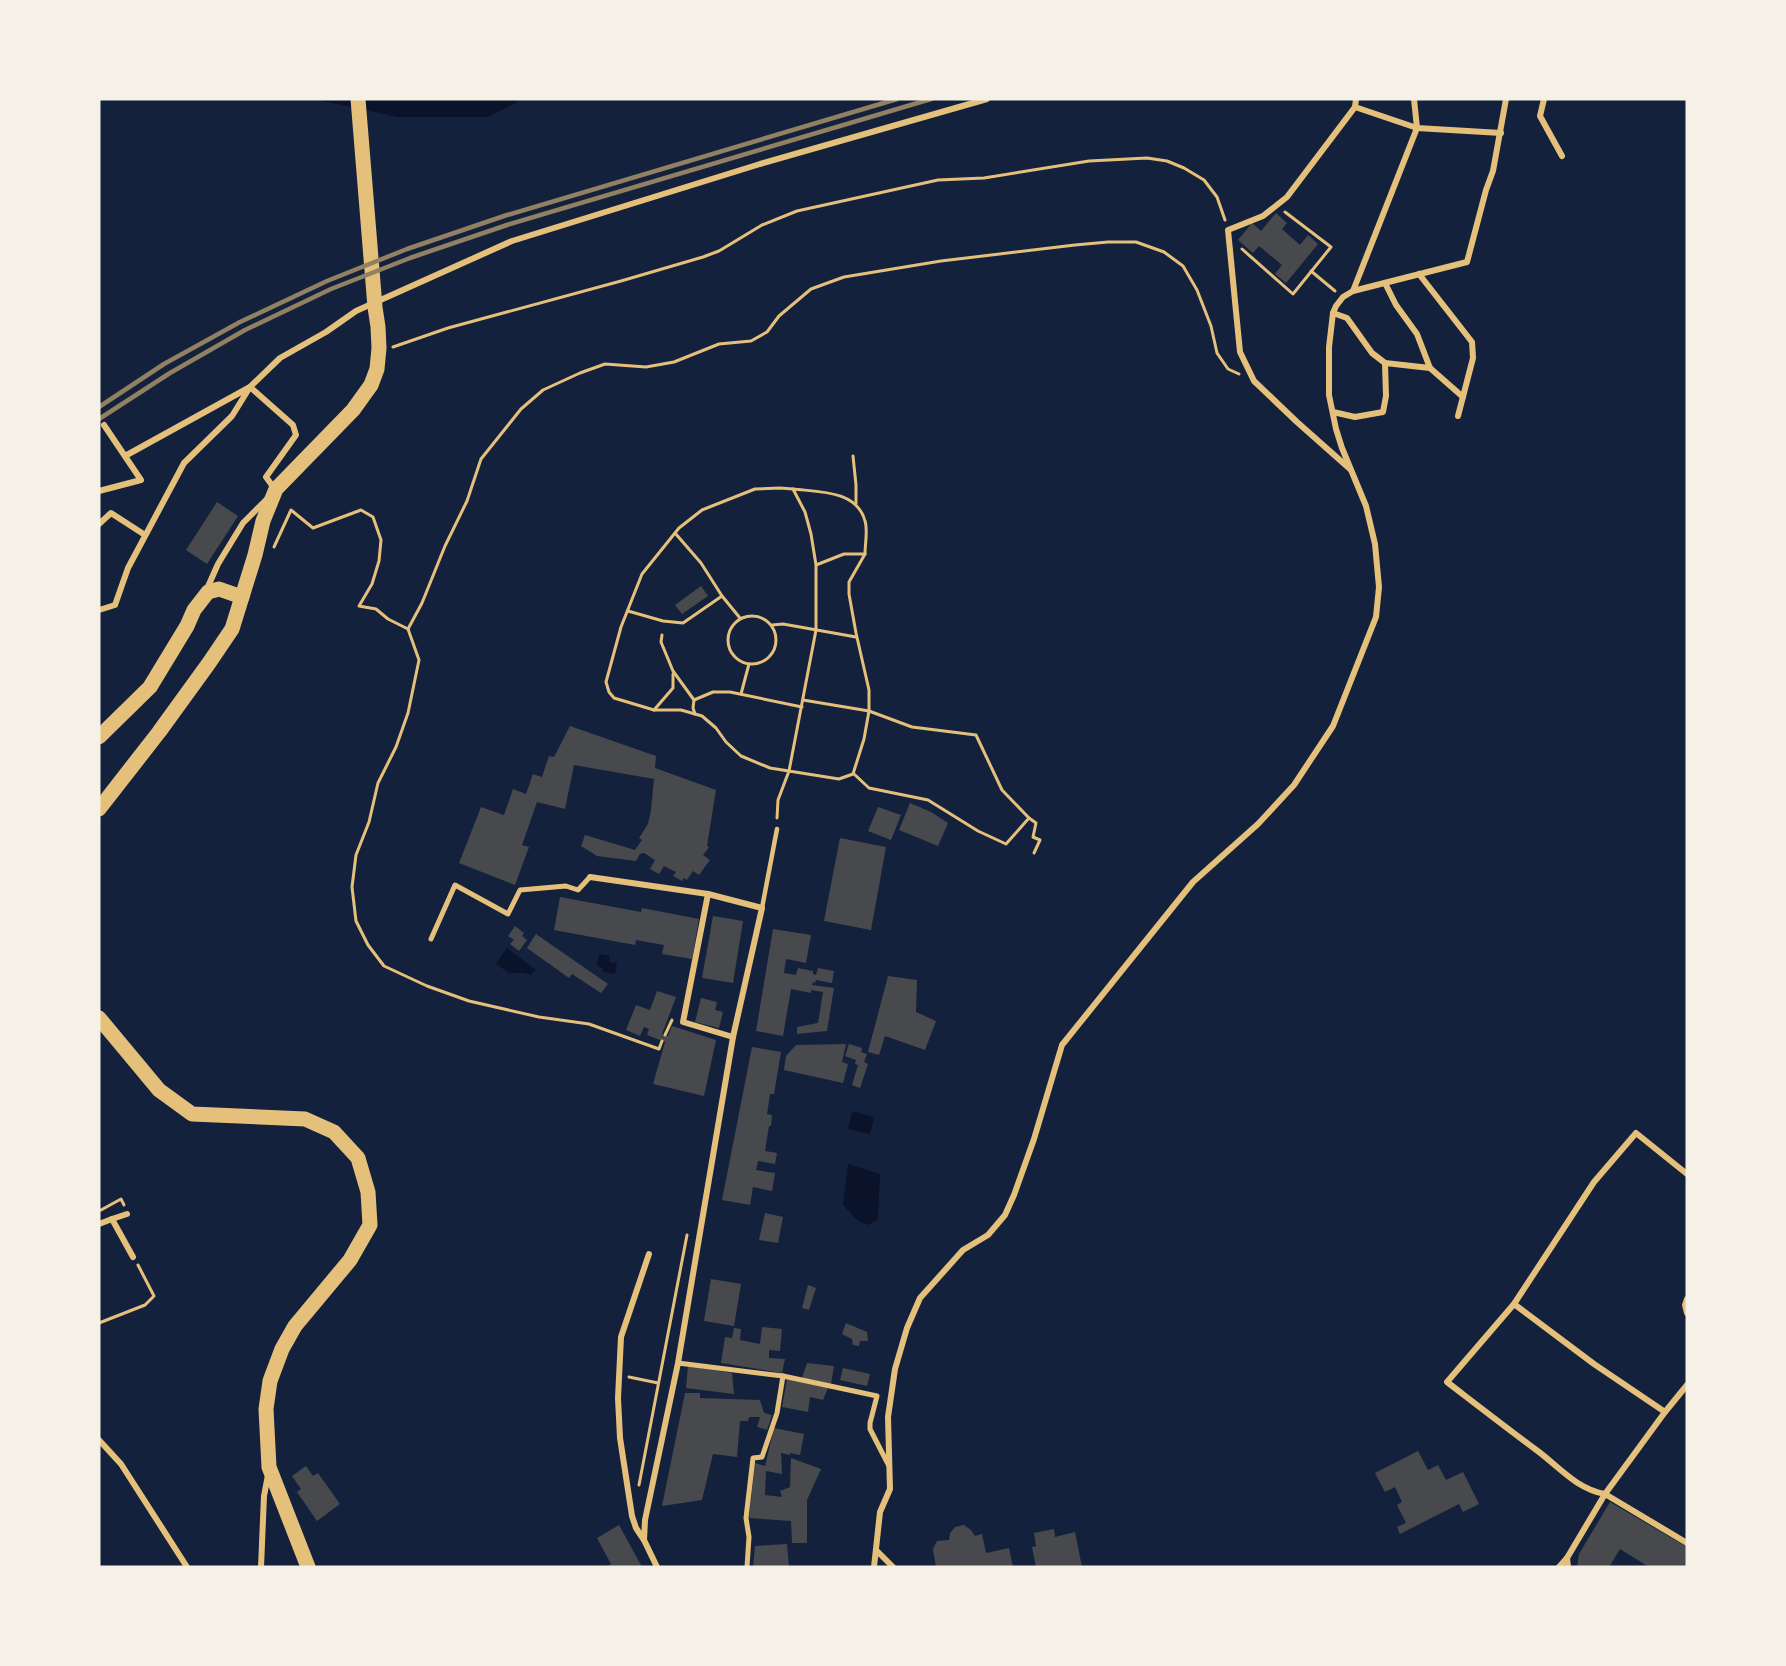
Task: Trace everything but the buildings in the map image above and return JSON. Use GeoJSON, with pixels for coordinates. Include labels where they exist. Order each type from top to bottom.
{"type":"FeatureCollection","features":[{"type":"Feature","properties":{"kind":"main road"},"geometry":{"type":"LineString","coordinates":[[99,809],[232,629],[255,555],[262,522],[276,489],[365,395],[375,375],[380,337],[375,308],[358,99]]}},
{"type":"Feature","properties":{"kind":"main road"},"geometry":{"type":"LineString","coordinates":[[99,736],[150,687],[208,592],[219,589],[242,597]]}},
{"type":"Feature","properties":{"kind":"main road"},"geometry":{"type":"LineString","coordinates":[[99,1018],[159,1090],[192,1114],[305,1119],[334,1132],[358,1158],[368,1192],[370,1225],[350,1260],[295,1326],[282,1349],[270,1381],[266,1409],[269,1467],[308,1567]]}},
{"type":"Feature","properties":{"kind":"street"},"geometry":{"type":"LineString","coordinates":[[99,610],[115,605],[128,568],[184,463],[232,417],[250,387],[280,358],[326,332],[356,311],[512,241],[760,164],[987,99]]}},
{"type":"Feature","properties":{"kind":"street"},"geometry":{"type":"LineString","coordinates":[[1352,471],[1254,381],[1240,352],[1229,234],[1263,216],[1287,197],[1354,107],[1356,99]]}},
{"type":"Feature","properties":{"kind":"street"},"geometry":{"type":"LineString","coordinates":[[1353,291],[1417,129],[1414,99]]}},
{"type":"Feature","properties":{"kind":"street"},"geometry":{"type":"LineString","coordinates":[[874,1567],[880,1512],[890,1489],[888,1417],[895,1369],[920,1298],[963,1250],[988,1235],[1005,1215],[1034,1139],[1062,1045],[1193,882],[1257,824],[1294,785],[1334,726],[1376,617],[1380,586],[1366,506],[1342,448],[1329,395],[1329,347],[1333,313],[1343,297],[1353,291],[1467,262],[1493,171],[1506,99]]}},
{"type":"Feature","properties":{"kind":"street"},"geometry":{"type":"LineString","coordinates":[[1544,99],[1540,116],[1562,156]]}},
{"type":"Feature","properties":{"kind":"street"},"geometry":{"type":"LineString","coordinates":[[1354,107],[1417,129],[1501,133]]}},
{"type":"Feature","properties":{"kind":"street"},"geometry":{"type":"LineString","coordinates":[[1419,274],[1472,342],[1473,358],[1458,416]]}},
{"type":"Feature","properties":{"kind":"street"},"geometry":{"type":"LineString","coordinates":[[1385,283],[1396,306],[1417,334],[1430,368],[1463,397]]}},
{"type":"Feature","properties":{"kind":"street"},"geometry":{"type":"LineString","coordinates":[[1333,313],[1347,318],[1372,353],[1385,363],[1430,368]]}},
{"type":"Feature","properties":{"kind":"street"},"geometry":{"type":"LineString","coordinates":[[1332,412],[1355,417],[1383,412],[1386,396],[1385,363]]}},
{"type":"Feature","properties":{"kind":"street"},"geometry":{"type":"LineString","coordinates":[[125,456],[250,387]]}},
{"type":"Feature","properties":{"kind":"street"},"geometry":{"type":"LineString","coordinates":[[203,597],[218,564],[243,523],[276,489],[266,477],[296,435],[293,425],[250,387]]}},
{"type":"Feature","properties":{"kind":"street"},"geometry":{"type":"LineString","coordinates":[[99,491],[141,480],[104,425]]}},
{"type":"Feature","properties":{"kind":"street"},"geometry":{"type":"LineString","coordinates":[[99,524],[111,513],[145,535]]}},
{"type":"Feature","properties":{"kind":"street"},"geometry":{"type":"LineString","coordinates":[[431,939],[455,885],[508,914],[520,890],[566,886],[578,890],[590,877],[708,894],[762,908],[732,1037],[678,1363],[645,1520],[644,1540]]}},
{"type":"Feature","properties":{"kind":"street"},"geometry":{"type":"LineString","coordinates":[[708,894],[683,1022],[732,1037]]}},
{"type":"Feature","properties":{"kind":"street"},"geometry":{"type":"LineString","coordinates":[[1687,1174],[1636,1133],[1594,1182],[1514,1304],[1447,1382],[1589,1491],[1605,1494],[1687,1543]]}},
{"type":"Feature","properties":{"kind":"street"},"geometry":{"type":"LineString","coordinates":[[99,1224],[127,1214]]}},
{"type":"Feature","properties":{"kind":"street"},"geometry":{"type":"LineString","coordinates":[[112,1219],[133,1257]]}},
{"type":"Feature","properties":{"kind":"street"},"geometry":{"type":"LineString","coordinates":[[650,1254],[621,1337],[618,1398],[620,1438],[632,1516],[657,1567]]}},
{"type":"Feature","properties":{"kind":"street"},"geometry":{"type":"LineString","coordinates":[[1687,1299],[1685,1305],[1687,1313]]}},
{"type":"Feature","properties":{"kind":"street"},"geometry":{"type":"LineString","coordinates":[[1514,1304],[1594,1364],[1665,1412]]}},
{"type":"Feature","properties":{"kind":"street"},"geometry":{"type":"LineString","coordinates":[[678,1363],[783,1376],[877,1396],[870,1429],[889,1466]]}},
{"type":"Feature","properties":{"kind":"street"},"geometry":{"type":"LineString","coordinates":[[747,1567],[749,1537],[746,1518],[753,1458],[762,1457],[777,1413],[783,1376]]}},
{"type":"Feature","properties":{"kind":"street"},"geometry":{"type":"LineString","coordinates":[[1559,1567],[1567,1558],[1605,1494],[1687,1385]]}},
{"type":"Feature","properties":{"kind":"street"},"geometry":{"type":"LineString","coordinates":[[99,1440],[121,1464],[187,1567]]}},
{"type":"Feature","properties":{"kind":"street"},"geometry":{"type":"LineString","coordinates":[[261,1567],[264,1496],[269,1467]]}},
{"type":"Feature","properties":{"kind":"street"},"geometry":{"type":"LineString","coordinates":[[877,1551],[893,1567]]}},
{"type":"Feature","properties":{"kind":"street"},"geometry":{"type":"LineString","coordinates":[[1567,1558],[1568,1567]]}},
{"type":"Feature","properties":{"kind":"lane"},"geometry":{"type":"LineString","coordinates":[[762,908],[777,829]]}},
{"type":"Feature","properties":{"kind":"path"},"geometry":{"type":"LineString","coordinates":[[380,348],[395,347],[448,328],[703,257],[719,251],[762,225],[797,211],[938,180],[984,178],[1089,161],[1147,158],[1167,161],[1204,180],[1217,197],[1229,234],[1293,294],[1331,247],[1277,206]]}},
{"type":"Feature","properties":{"kind":"path"},"geometry":{"type":"LineString","coordinates":[[408,629],[422,603],[445,546],[467,501],[481,459],[521,409],[543,390],[605,364],[646,367],[674,362],[719,344],[751,341],[767,332],[779,316],[811,288],[844,277],[941,261],[1108,242],[1136,242],[1164,252],[1183,266],[1197,290],[1217,353],[1228,369],[1254,381]]}},
{"type":"Feature","properties":{"kind":"path"},"geometry":{"type":"LineString","coordinates":[[1311,271],[1343,297]]}},
{"type":"Feature","properties":{"kind":"path"},"geometry":{"type":"LineString","coordinates":[[853,456],[856,503],[866,521],[865,554],[849,582],[849,594],[869,690],[869,711],[864,739],[853,774]]}},
{"type":"Feature","properties":{"kind":"path"},"geometry":{"type":"LineString","coordinates":[[853,774],[839,779],[770,768],[741,756],[702,716],[681,710],[654,710],[614,698],[606,682],[621,627],[642,574],[679,528],[702,510],[755,489],[780,488],[838,494],[856,503]]}},
{"type":"Feature","properties":{"kind":"path"},"geometry":{"type":"LineString","coordinates":[[777,829],[778,800],[789,771],[816,630],[816,565],[811,534],[805,512],[793,489]]}},
{"type":"Feature","properties":{"kind":"path"},"geometry":{"type":"LineString","coordinates":[[255,555],[271,556],[291,510],[314,528],[361,510],[373,517],[381,540],[379,561],[372,584],[359,606],[376,609],[388,619],[408,629],[419,660],[408,713],[396,747],[378,783],[369,822],[356,855],[352,887],[356,921],[368,945],[384,966],[458,998],[495,1008],[589,1024],[659,1049],[662,1041]]}},
{"type":"Feature","properties":{"kind":"path"},"geometry":{"type":"LineString","coordinates":[[675,533],[701,563],[722,596],[740,618]]}},
{"type":"Feature","properties":{"kind":"path"},"geometry":{"type":"LineString","coordinates":[[816,565],[844,555],[865,554]]}},
{"type":"Feature","properties":{"kind":"path"},"geometry":{"type":"LineString","coordinates":[[628,611],[663,621],[683,623],[722,596]]}},
{"type":"Feature","properties":{"kind":"path"},"geometry":{"type":"LineString","coordinates":[[757,615],[772,625],[776,634],[776,643],[767,659],[749,664],[734,656],[729,649],[729,631],[740,618],[757,615]]}},
{"type":"Feature","properties":{"kind":"path"},"geometry":{"type":"LineString","coordinates":[[772,625],[783,624],[857,637]]}},
{"type":"Feature","properties":{"kind":"path"},"geometry":{"type":"LineString","coordinates":[[662,635],[661,642],[673,671],[694,699],[695,714]]}},
{"type":"Feature","properties":{"kind":"path"},"geometry":{"type":"LineString","coordinates":[[741,694],[749,664]]}},
{"type":"Feature","properties":{"kind":"path"},"geometry":{"type":"LineString","coordinates":[[654,710],[673,688],[673,671]]}},
{"type":"Feature","properties":{"kind":"path"},"geometry":{"type":"LineString","coordinates":[[694,699],[713,692],[741,694],[802,707]]}},
{"type":"Feature","properties":{"kind":"path"},"geometry":{"type":"LineString","coordinates":[[803,700],[869,711],[912,727],[976,735],[1002,790],[1036,823],[1033,837],[1040,840],[1034,853]]}},
{"type":"Feature","properties":{"kind":"path"},"geometry":{"type":"LineString","coordinates":[[853,774],[869,788],[928,800],[978,831],[1006,844],[1029,818]]}},
{"type":"Feature","properties":{"kind":"path"},"geometry":{"type":"LineString","coordinates":[[99,1323],[145,1305],[154,1296],[133,1257]]}},
{"type":"Feature","properties":{"kind":"path"},"geometry":{"type":"LineString","coordinates":[[631,1378],[658,1383]]}},
{"type":"Feature","properties":{"kind":"water"},"geometry":{"type":"Polygon","coordinates":[[[313,99],[522,99],[489,117],[398,117],[313,99]]]}},
{"type":"Feature","properties":{"kind":"water"},"geometry":{"type":"Polygon","coordinates":[[[507,948],[536,970],[531,975],[509,973],[496,964],[507,948]]]}},
{"type":"Feature","properties":{"kind":"water"},"geometry":{"type":"Polygon","coordinates":[[[599,954],[610,956],[609,962],[617,963],[615,974],[603,972],[603,968],[597,966],[599,954]]]}},
{"type":"Feature","properties":{"kind":"water"},"geometry":{"type":"Polygon","coordinates":[[[852,1111],[874,1117],[870,1134],[848,1129],[852,1111]]]}},
{"type":"Feature","properties":{"kind":"water"},"geometry":{"type":"Polygon","coordinates":[[[848,1164],[880,1174],[878,1220],[868,1225],[858,1221],[843,1205],[848,1164]]]}},
{"type":"Feature","properties":{"kind":"railway"},"geometry":{"type":"LineString","coordinates":[[99,407],[164,364],[240,322],[327,281],[407,249],[504,216],[897,99]]}},
{"type":"Feature","properties":{"kind":"railway"},"geometry":{"type":"LineString","coordinates":[[99,419],[170,373],[245,330],[331,289],[410,258],[507,225],[931,99]]}}]}
